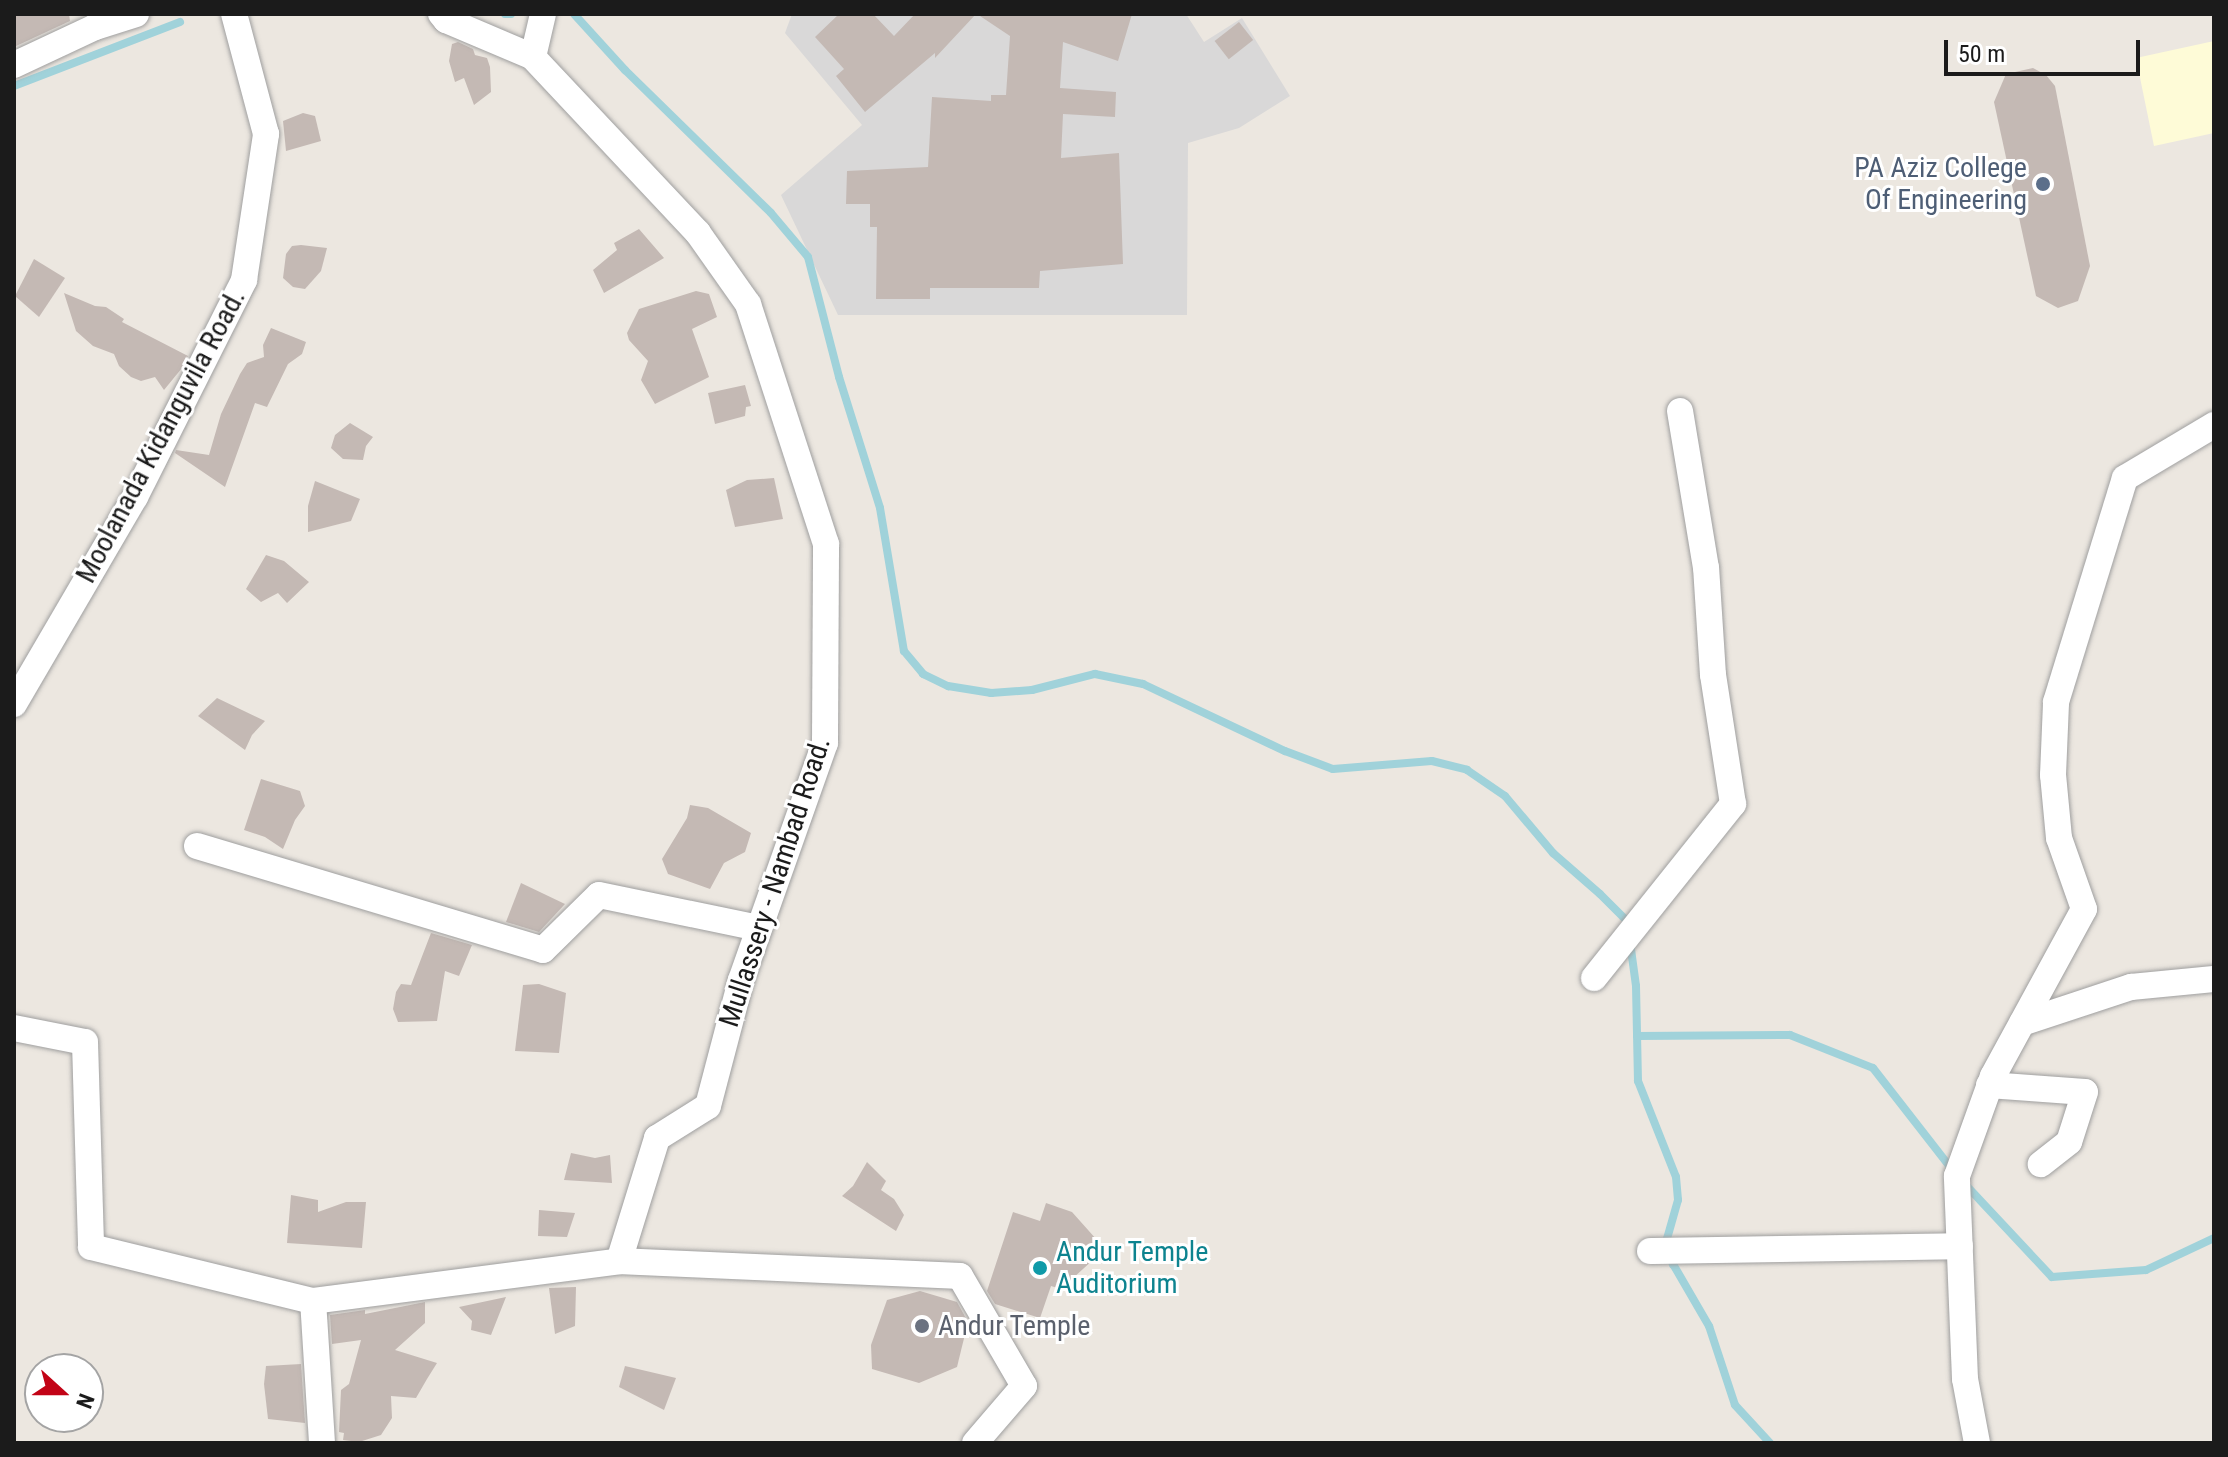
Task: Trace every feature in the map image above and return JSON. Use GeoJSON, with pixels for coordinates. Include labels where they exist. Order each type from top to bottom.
{"type":"FeatureCollection","features":[{"type":"Feature","properties":{"kind":"street"},"geometry":{"type":"LineString","coordinates":[[14,65],[95,27],[136,14]]}},
{"type":"Feature","properties":{"kind":"street","name":"Moolanada Kidanguvila Road."},"geometry":{"type":"LineString","coordinates":[[14,704],[135,497],[244,280],[266,134],[234,14]]}},
{"type":"Feature","properties":{"kind":"street"},"geometry":{"type":"LineString","coordinates":[[441,14],[446,20],[533,57],[543,14]]}},
{"type":"Feature","properties":{"kind":"street","name":"Mullassery - Nambad Road."},"geometry":{"type":"LineString","coordinates":[[533,57],[698,233],[748,304],[826,544],[825,743],[741,980],[708,1106],[657,1138],[619,1261]]}},
{"type":"Feature","properties":{"kind":"street"},"geometry":{"type":"LineString","coordinates":[[1594,978],[1733,804],[1713,675],[1706,568],[1680,411]]}},
{"type":"Feature","properties":{"kind":"street"},"geometry":{"type":"LineString","coordinates":[[1977,1443],[1965,1379],[1957,1176],[1989,1085],[2084,909],[2059,838],[2053,775],[2056,702],[2125,478],[2214,425]]}},
{"type":"Feature","properties":{"kind":"street"},"geometry":{"type":"LineString","coordinates":[[197,846],[543,950],[599,895],[759,928]]}},
{"type":"Feature","properties":{"kind":"street"},"geometry":{"type":"LineString","coordinates":[[2022,1023],[2131,987],[2214,979]]}},
{"type":"Feature","properties":{"kind":"street"},"geometry":{"type":"LineString","coordinates":[[14,1028],[85,1042],[91,1247],[313,1301],[619,1261],[960,1276],[1024,1386],[975,1443]]}},
{"type":"Feature","properties":{"kind":"street"},"geometry":{"type":"LineString","coordinates":[[1989,1085],[2085,1092],[2069,1142],[2041,1164]]}},
{"type":"Feature","properties":{"kind":"street"},"geometry":{"type":"LineString","coordinates":[[1650,1251],[1960,1246]]}},
{"type":"Feature","properties":{"kind":"street"},"geometry":{"type":"LineString","coordinates":[[313,1301],[322,1443]]}},
{"type":"Feature","properties":{"kind":"shaded area"},"geometry":{"type":"Polygon","coordinates":[[[792,14],[1186,14],[1204,42],[1242,18],[1290,96],[1239,128],[1188,143],[1187,315],[838,315],[781,195],[862,125],[785,33],[792,14]]]}},
{"type":"Feature","properties":{"kind":"shaded area"},"geometry":{"type":"Polygon","coordinates":[[[2214,41],[2214,133],[2154,146],[2136,58],[2214,41]]]}},
{"type":"Feature","properties":{"kind":"building"},"geometry":{"type":"Polygon","coordinates":[[[14,14],[69,14],[70,21],[14,47],[14,14]]]}},
{"type":"Feature","properties":{"kind":"building"},"geometry":{"type":"Polygon","coordinates":[[[839,14],[873,14],[894,36],[915,14],[976,14],[935,58],[935,53],[865,112],[836,76],[844,69],[815,37],[839,14]]]}},
{"type":"Feature","properties":{"kind":"building"},"geometry":{"type":"Polygon","coordinates":[[[977,14],[1132,14],[1118,61],[1063,42],[1060,88],[1116,92],[1115,117],[1063,114],[1061,158],[1119,153],[1123,264],[1040,271],[1039,288],[930,288],[930,299],[876,299],[877,227],[870,227],[870,204],[846,204],[847,171],[928,167],[932,97],[991,101],[991,95],[1006,95],[1010,36],[977,14]]]}},
{"type":"Feature","properties":{"kind":"building"},"geometry":{"type":"Polygon","coordinates":[[[1239,22],[1253,40],[1229,59],[1215,41],[1239,22]]]}},
{"type":"Feature","properties":{"kind":"building"},"geometry":{"type":"Polygon","coordinates":[[[458,42],[473,49],[475,55],[487,58],[490,67],[491,92],[474,105],[464,78],[455,82],[449,61],[452,44],[458,42]]]}},
{"type":"Feature","properties":{"kind":"building","name":"PA Aziz College Of Engineering"},"geometry":{"type":"Polygon","coordinates":[[[2033,68],[2046,75],[2055,86],[2090,266],[2078,301],[2058,308],[2036,296],[1994,102],[2006,74],[2033,68]]]}},
{"type":"Feature","properties":{"kind":"building"},"geometry":{"type":"Polygon","coordinates":[[[303,113],[315,116],[321,141],[286,151],[283,121],[303,113]]]}},
{"type":"Feature","properties":{"kind":"building"},"geometry":{"type":"Polygon","coordinates":[[[639,229],[664,258],[604,293],[593,270],[617,250],[614,243],[639,229]]]}},
{"type":"Feature","properties":{"kind":"building"},"geometry":{"type":"Polygon","coordinates":[[[292,246],[327,248],[321,271],[305,289],[293,287],[283,278],[286,254],[292,246]]]}},
{"type":"Feature","properties":{"kind":"building"},"geometry":{"type":"Polygon","coordinates":[[[34,259],[65,278],[39,317],[15,296],[34,259]]]}},
{"type":"Feature","properties":{"kind":"building"},"geometry":{"type":"Polygon","coordinates":[[[696,291],[709,294],[717,317],[692,329],[709,377],[655,404],[641,380],[648,361],[629,340],[627,333],[639,309],[696,291]]]}},
{"type":"Feature","properties":{"kind":"building"},"geometry":{"type":"Polygon","coordinates":[[[64,293],[95,306],[106,307],[124,319],[122,322],[188,356],[182,368],[164,390],[155,377],[141,381],[131,377],[119,366],[114,354],[93,346],[76,331],[64,293]]]}},
{"type":"Feature","properties":{"kind":"building"},"geometry":{"type":"Polygon","coordinates":[[[271,328],[306,342],[302,354],[288,364],[267,407],[255,403],[225,487],[175,453],[176,450],[209,455],[221,414],[240,374],[247,363],[264,357],[263,345],[271,328]]]}},
{"type":"Feature","properties":{"kind":"building"},"geometry":{"type":"Polygon","coordinates":[[[745,385],[751,406],[746,407],[745,416],[715,424],[708,393],[745,385]]]}},
{"type":"Feature","properties":{"kind":"building"},"geometry":{"type":"Polygon","coordinates":[[[350,423],[373,437],[366,446],[363,460],[343,459],[331,448],[335,435],[350,423]]]}},
{"type":"Feature","properties":{"kind":"building"},"geometry":{"type":"Polygon","coordinates":[[[774,478],[783,519],[735,527],[726,490],[747,480],[774,478]]]}},
{"type":"Feature","properties":{"kind":"building"},"geometry":{"type":"Polygon","coordinates":[[[315,481],[360,499],[351,521],[308,532],[308,506],[315,481]]]}},
{"type":"Feature","properties":{"kind":"building"},"geometry":{"type":"Polygon","coordinates":[[[266,555],[284,561],[309,582],[287,603],[278,593],[261,602],[246,589],[266,555]]]}},
{"type":"Feature","properties":{"kind":"building"},"geometry":{"type":"Polygon","coordinates":[[[217,698],[265,721],[252,735],[245,750],[198,716],[217,698]]]}},
{"type":"Feature","properties":{"kind":"building"},"geometry":{"type":"Polygon","coordinates":[[[261,779],[300,791],[305,806],[295,820],[283,849],[265,837],[244,830],[261,779]]]}},
{"type":"Feature","properties":{"kind":"building"},"geometry":{"type":"Polygon","coordinates":[[[690,805],[708,808],[751,833],[745,852],[724,863],[710,889],[668,874],[662,859],[687,818],[690,805]]]}},
{"type":"Feature","properties":{"kind":"building"},"geometry":{"type":"Polygon","coordinates":[[[521,883],[565,904],[539,932],[506,922],[521,883]]]}},
{"type":"Feature","properties":{"kind":"building"},"geometry":{"type":"Polygon","coordinates":[[[431,933],[472,945],[459,976],[445,971],[437,1021],[398,1022],[393,1009],[396,992],[401,984],[411,985],[431,933]]]}},
{"type":"Feature","properties":{"kind":"building"},"geometry":{"type":"Polygon","coordinates":[[[539,984],[566,993],[559,1053],[515,1051],[523,985],[539,984]]]}},
{"type":"Feature","properties":{"kind":"building"},"geometry":{"type":"Polygon","coordinates":[[[571,1153],[595,1158],[610,1155],[612,1183],[564,1180],[571,1153]]]}},
{"type":"Feature","properties":{"kind":"building"},"geometry":{"type":"Polygon","coordinates":[[[867,1162],[886,1181],[881,1190],[894,1199],[904,1215],[896,1231],[842,1196],[853,1186],[867,1162]]]}},
{"type":"Feature","properties":{"kind":"building"},"geometry":{"type":"Polygon","coordinates":[[[291,1195],[318,1200],[318,1212],[346,1202],[366,1202],[362,1248],[287,1243],[291,1195]]]}},
{"type":"Feature","properties":{"kind":"building","name":"Andur Temple Auditorium"},"geometry":{"type":"Polygon","coordinates":[[[1046,1203],[1072,1212],[1105,1249],[1061,1289],[1051,1286],[1040,1318],[995,1304],[987,1291],[1013,1212],[1040,1221],[1046,1203]]]}},
{"type":"Feature","properties":{"kind":"building"},"geometry":{"type":"Polygon","coordinates":[[[539,1210],[575,1213],[567,1237],[538,1236],[539,1210]]]}},
{"type":"Feature","properties":{"kind":"building"},"geometry":{"type":"Polygon","coordinates":[[[576,1287],[575,1326],[555,1334],[549,1288],[576,1287]]]}},
{"type":"Feature","properties":{"kind":"building","name":"Andur Temple"},"geometry":{"type":"Polygon","coordinates":[[[920,1291],[957,1302],[968,1322],[957,1367],[919,1383],[872,1369],[871,1345],[887,1300],[920,1291]]]}},
{"type":"Feature","properties":{"kind":"building"},"geometry":{"type":"Polygon","coordinates":[[[506,1297],[491,1335],[471,1330],[472,1321],[459,1307],[506,1297]]]}},
{"type":"Feature","properties":{"kind":"building"},"geometry":{"type":"Polygon","coordinates":[[[425,1302],[425,1323],[395,1350],[437,1363],[416,1398],[391,1396],[392,1418],[381,1435],[359,1442],[343,1440],[344,1433],[339,1432],[341,1390],[349,1384],[361,1340],[332,1344],[330,1315],[365,1310],[365,1314],[425,1302]]]}},
{"type":"Feature","properties":{"kind":"building"},"geometry":{"type":"Polygon","coordinates":[[[301,1364],[305,1423],[268,1419],[264,1384],[266,1366],[301,1364]]]}},
{"type":"Feature","properties":{"kind":"building"},"geometry":{"type":"Polygon","coordinates":[[[625,1366],[676,1378],[664,1410],[619,1387],[625,1366]]]}},
{"type":"Feature","properties":{"kind":"waterway"},"geometry":{"type":"LineString","coordinates":[[505,14],[511,14]]}},
{"type":"Feature","properties":{"kind":"waterway"},"geometry":{"type":"LineString","coordinates":[[574,14],[625,70],[771,213],[808,257],[839,377],[880,508],[904,651],[923,674],[948,686],[991,693],[1032,690],[1095,674],[1143,684],[1285,751],[1333,769],[1432,761],[1467,770],[1505,796],[1553,853],[1628,922],[1628,928]]}},
{"type":"Feature","properties":{"kind":"waterway"},"geometry":{"type":"LineString","coordinates":[[14,86],[180,22]]}},
{"type":"Feature","properties":{"kind":"waterway"},"geometry":{"type":"LineString","coordinates":[[1630,942],[1636,986],[1638,1081],[1676,1177],[1678,1200],[1667,1239],[1673,1264],[1709,1326],[1735,1405],[1770,1443]]}},
{"type":"Feature","properties":{"kind":"waterway"},"geometry":{"type":"LineString","coordinates":[[1637,1036],[1790,1035],[1873,1068],[1954,1172]]}},
{"type":"Feature","properties":{"kind":"waterway"},"geometry":{"type":"LineString","coordinates":[[1963,1182],[2052,1277],[2146,1270],[2214,1238]]}},
{"type":"Feature","properties":{"kind":"place","name":"PA Aziz College Of Engineering"},"geometry":{"type":"Point","coordinates":[2043,184]}},
{"type":"Feature","properties":{"kind":"place","name":"Andur Temple Auditorium"},"geometry":{"type":"Point","coordinates":[1040,1268]}},
{"type":"Feature","properties":{"kind":"place","name":"Andur Temple"},"geometry":{"type":"Point","coordinates":[922,1326]}}]}
